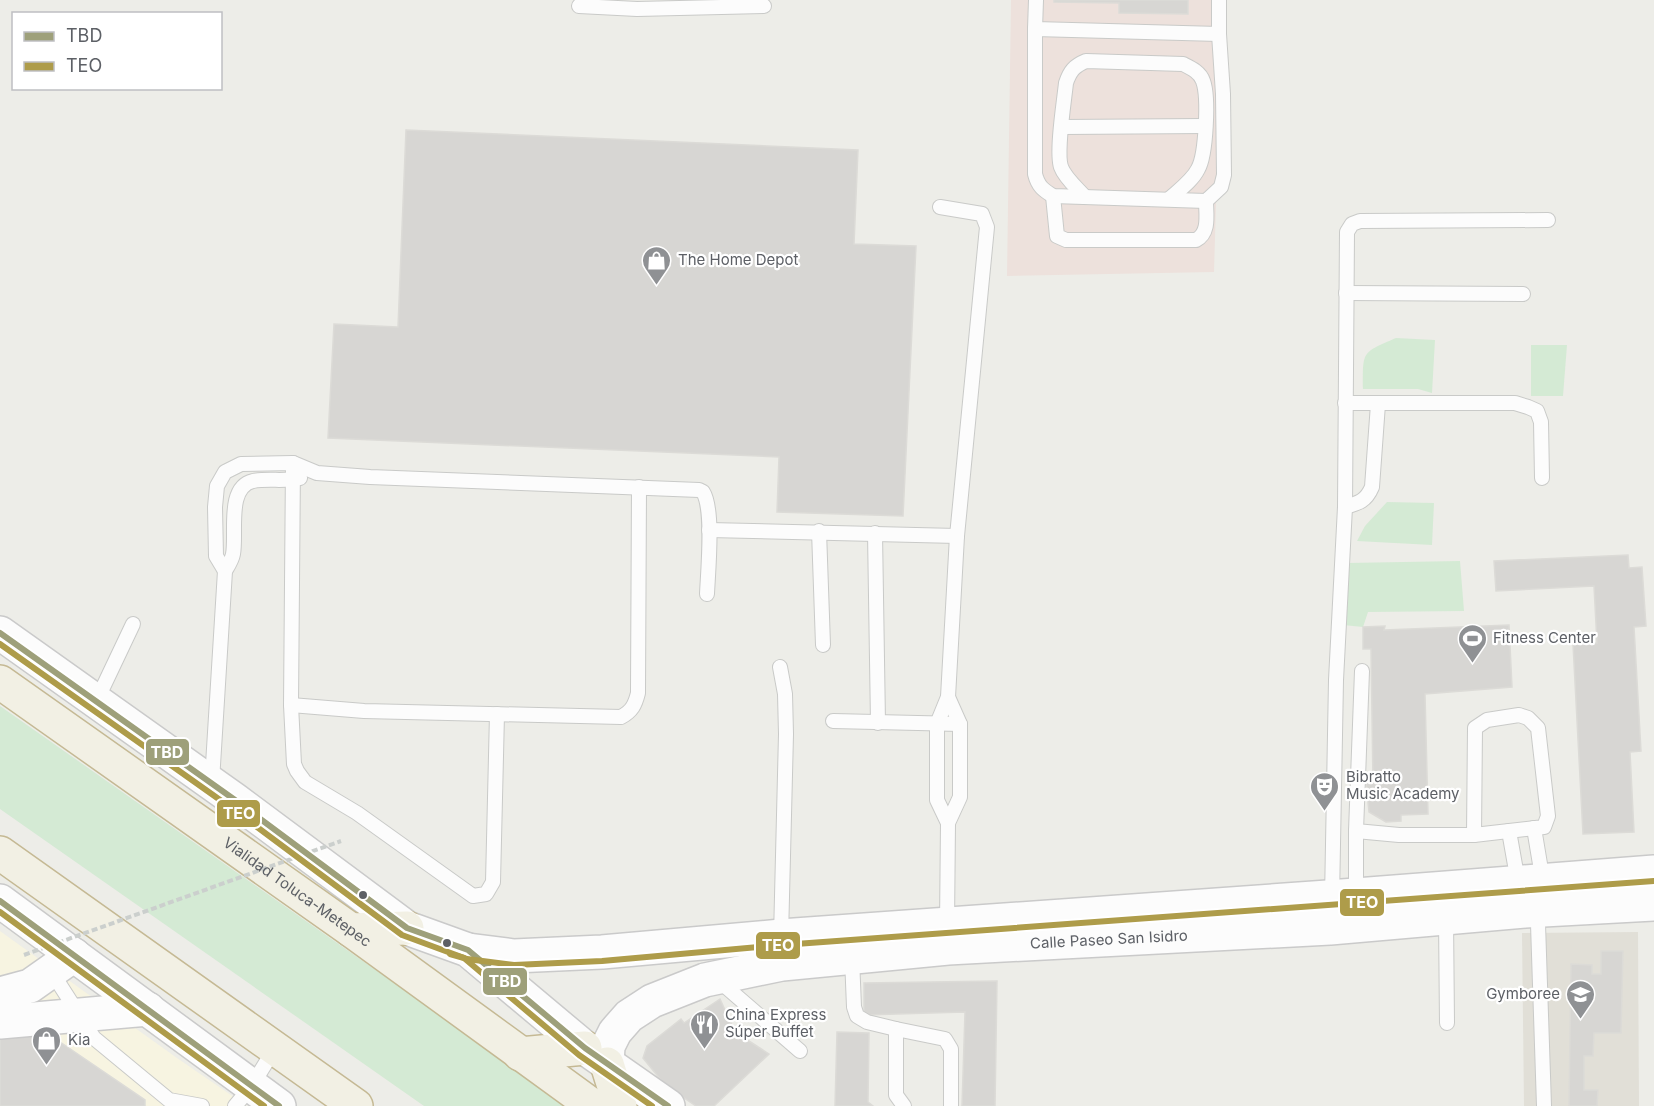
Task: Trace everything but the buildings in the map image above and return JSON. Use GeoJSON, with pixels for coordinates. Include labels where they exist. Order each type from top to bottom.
{"type":"FeatureCollection","features":[{"type":"Feature","properties":{"kind":"highway","name":"Vialidad Toluca-Metepec"},"geometry":{"type":"LineString","coordinates":[[0,682],[351,930],[593,1106]]}},
{"type":"Feature","properties":{"kind":"highway"},"geometry":{"type":"LineString","coordinates":[[0,853],[356,1106]]}},
{"type":"Feature","properties":{"kind":"highway"},"geometry":{"type":"LineString","coordinates":[[351,930],[407,928]]}},
{"type":"Feature","properties":{"kind":"highway"},"geometry":{"type":"LineString","coordinates":[[520,1053],[596,1056],[620,1106]]}},
{"type":"Feature","properties":{"kind":"main road"},"geometry":{"type":"LineString","coordinates":[[0,633],[212,784],[407,928],[468,950],[596,1056],[668,1106]]}},
{"type":"Feature","properties":{"kind":"main road","name":"Calle Paseo San Isidro"},"geometry":{"type":"LineString","coordinates":[[1344,911],[1446,918],[1534,901],[1654,872]]}},
{"type":"Feature","properties":{"kind":"main road"},"geometry":{"type":"LineString","coordinates":[[0,901],[50,961],[148,1009],[243,1096],[279,1106]]}},
{"type":"Feature","properties":{"kind":"main road","name":"Calle Paseo San Isidro"},"geometry":{"type":"LineString","coordinates":[[468,950],[514,956],[602,952],[781,950],[948,936],[1344,911],[1534,901],[1654,904]]}},
{"type":"Feature","properties":{"kind":"main road","name":"Calle Paseo San Isidro"},"geometry":{"type":"LineString","coordinates":[[596,1056],[608,1046],[615,1032],[629,1016],[661,997],[716,978],[781,950]]}},
{"type":"Feature","properties":{"kind":"main road"},"geometry":{"type":"LineString","coordinates":[[0,994],[30,986],[50,961]]}},
{"type":"Feature","properties":{"kind":"main road"},"geometry":{"type":"LineString","coordinates":[[0,1022],[148,1009]]}},
{"type":"Feature","properties":{"kind":"lane"},"geometry":{"type":"LineString","coordinates":[[1036,0],[1035,174],[1038,184],[1053,196],[1206,201],[1221,187],[1224,175],[1219,0]]}},
{"type":"Feature","properties":{"kind":"lane"},"geometry":{"type":"LineString","coordinates":[[579,6],[764,6]]}},
{"type":"Feature","properties":{"kind":"lane"},"geometry":{"type":"LineString","coordinates":[[1035,29],[1219,34]]}},
{"type":"Feature","properties":{"kind":"lane"},"geometry":{"type":"LineString","coordinates":[[1085,196],[1061,167],[1062,127],[1069,72],[1086,61],[1183,64],[1194,69],[1203,80],[1205,126],[1203,154],[1193,178],[1169,199]]}},
{"type":"Feature","properties":{"kind":"lane"},"geometry":{"type":"LineString","coordinates":[[1062,127],[1205,126]]}},
{"type":"Feature","properties":{"kind":"lane"},"geometry":{"type":"LineString","coordinates":[[1053,196],[1057,236],[1066,240],[1196,240],[1204,233],[1206,226],[1206,201]]}},
{"type":"Feature","properties":{"kind":"lane"},"geometry":{"type":"LineString","coordinates":[[940,207],[982,214],[987,227],[957,536],[948,697],[938,724],[937,800],[948,823]]}},
{"type":"Feature","properties":{"kind":"lane"},"geometry":{"type":"LineString","coordinates":[[1344,911],[1336,680],[1345,507],[1347,232],[1352,224],[1360,221],[1548,220]]}},
{"type":"Feature","properties":{"kind":"lane"},"geometry":{"type":"LineString","coordinates":[[1346,293],[1522,294]]}},
{"type":"Feature","properties":{"kind":"lane"},"geometry":{"type":"LineString","coordinates":[[1345,403],[1515,403],[1528,406],[1537,411],[1540,422],[1542,478]]}},
{"type":"Feature","properties":{"kind":"lane"},"geometry":{"type":"LineString","coordinates":[[1345,507],[1368,498],[1372,487],[1378,404]]}},
{"type":"Feature","properties":{"kind":"lane"},"geometry":{"type":"LineString","coordinates":[[293,463],[291,705],[294,764],[305,782],[357,813],[473,896],[486,894],[494,882],[497,714]]}},
{"type":"Feature","properties":{"kind":"lane"},"geometry":{"type":"LineString","coordinates":[[225,571],[216,556],[215,507],[217,486],[225,472],[241,464],[293,463],[317,473],[370,477],[703,492],[706,499],[709,530],[707,594]]}},
{"type":"Feature","properties":{"kind":"lane"},"geometry":{"type":"LineString","coordinates":[[212,784],[225,571],[233,556],[237,494],[243,486],[251,482],[293,480],[317,473]]}},
{"type":"Feature","properties":{"kind":"lane"},"geometry":{"type":"LineString","coordinates":[[291,705],[364,711],[621,717],[634,706],[638,693],[639,488]]}},
{"type":"Feature","properties":{"kind":"lane"},"geometry":{"type":"LineString","coordinates":[[709,530],[957,536]]}},
{"type":"Feature","properties":{"kind":"lane"},"geometry":{"type":"LineString","coordinates":[[819,531],[823,645]]}},
{"type":"Feature","properties":{"kind":"lane"},"geometry":{"type":"LineString","coordinates":[[875,533],[878,723]]}},
{"type":"Feature","properties":{"kind":"lane"},"geometry":{"type":"LineString","coordinates":[[96,702],[133,624]]}},
{"type":"Feature","properties":{"kind":"lane"},"geometry":{"type":"LineString","coordinates":[[780,667],[785,694],[786,734],[781,950]]}},
{"type":"Feature","properties":{"kind":"lane"},"geometry":{"type":"LineString","coordinates":[[1344,911],[1356,831],[1362,671]]}},
{"type":"Feature","properties":{"kind":"lane"},"geometry":{"type":"LineString","coordinates":[[948,697],[960,724],[960,797],[948,823],[948,936]]}},
{"type":"Feature","properties":{"kind":"lane"},"geometry":{"type":"LineString","coordinates":[[1356,831],[1399,835],[1474,835],[1544,827],[1548,816],[1538,728],[1528,718],[1519,715],[1487,720],[1475,728],[1474,835]]}},
{"type":"Feature","properties":{"kind":"lane"},"geometry":{"type":"LineString","coordinates":[[832,721],[960,724]]}},
{"type":"Feature","properties":{"kind":"lane"},"geometry":{"type":"LineString","coordinates":[[1534,828],[1534,901],[1544,1106]]}},
{"type":"Feature","properties":{"kind":"lane"},"geometry":{"type":"LineString","coordinates":[[1509,831],[1534,901]]}},
{"type":"Feature","properties":{"kind":"lane"},"geometry":{"type":"LineString","coordinates":[[1446,918],[1447,1023]]}},
{"type":"Feature","properties":{"kind":"lane"},"geometry":{"type":"LineString","coordinates":[[852,945],[854,1007],[857,1016],[867,1022],[945,1039],[951,1049],[951,1106]]}},
{"type":"Feature","properties":{"kind":"lane"},"geometry":{"type":"LineString","coordinates":[[50,961],[94,1038],[169,1100],[202,1106]]}},
{"type":"Feature","properties":{"kind":"lane"},"geometry":{"type":"LineString","coordinates":[[716,978],[800,1051]]}},
{"type":"Feature","properties":{"kind":"lane"},"geometry":{"type":"LineString","coordinates":[[896,1029],[896,1095],[904,1106]]}},
{"type":"Feature","properties":{"kind":"lane"},"geometry":{"type":"LineString","coordinates":[[243,1096],[275,1048]]}},
{"type":"Feature","properties":{"kind":"path"},"geometry":{"type":"LineString","coordinates":[[50,961],[341,841]]}},
{"type":"Feature","properties":{"kind":"shaded area"},"geometry":{"type":"Polygon","coordinates":[[[1011,0],[1222,0],[1214,272],[1007,276],[1011,0]]]}},
{"type":"Feature","properties":{"kind":"shaded area"},"geometry":{"type":"Polygon","coordinates":[[[0,931],[177,1058],[247,1106],[0,1106],[0,931]]]}},
{"type":"Feature","properties":{"kind":"shaded area","name":"Gymboree"},"geometry":{"type":"Polygon","coordinates":[[[1638,932],[1639,1106],[1524,1106],[1522,933],[1638,932]]]}},
{"type":"Feature","properties":{"kind":"green space"},"geometry":{"type":"Polygon","coordinates":[[[1396,338],[1435,340],[1432,393],[1418,389],[1363,389],[1363,367],[1366,355],[1376,347],[1396,338]]]}},
{"type":"Feature","properties":{"kind":"green space"},"geometry":{"type":"Polygon","coordinates":[[[1531,345],[1567,345],[1563,396],[1531,396],[1531,345]]]}},
{"type":"Feature","properties":{"kind":"green space"},"geometry":{"type":"Polygon","coordinates":[[[1387,502],[1434,503],[1432,545],[1357,541],[1365,526],[1387,502]]]}},
{"type":"Feature","properties":{"kind":"green space"},"geometry":{"type":"Polygon","coordinates":[[[1460,561],[1464,611],[1368,612],[1363,627],[1343,625],[1346,563],[1460,561]]]}},
{"type":"Feature","properties":{"kind":"green space"},"geometry":{"type":"Polygon","coordinates":[[[0,706],[569,1106],[424,1106],[0,809],[0,706]]]}},
{"type":"Feature","properties":{"kind":"transit line","name":"TBD"},"geometry":{"type":"LineString","coordinates":[[0,633],[235,800],[407,928],[468,950],[585,1048],[668,1106]]}},
{"type":"Feature","properties":{"kind":"transit line","name":"TEO"},"geometry":{"type":"LineString","coordinates":[[0,644],[230,807],[402,935],[467,959],[514,965],[602,961],[782,945],[1654,881]]}},
{"type":"Feature","properties":{"kind":"transit line","name":"TBD"},"geometry":{"type":"LineString","coordinates":[[0,901],[279,1106]]}},
{"type":"Feature","properties":{"kind":"transit line","name":"TEO"},"geometry":{"type":"LineString","coordinates":[[0,912],[264,1106]]}},
{"type":"Feature","properties":{"kind":"transit line","name":"TEO"},"geometry":{"type":"LineString","coordinates":[[450,954],[464,958],[579,1055],[652,1106]]}},
{"type":"Feature","properties":{"kind":"place","name":"The Home Depot"},"geometry":{"type":"Point","coordinates":[657,286]}},
{"type":"Feature","properties":{"kind":"place","name":"Fitness Center"},"geometry":{"type":"Point","coordinates":[1472,664]}},
{"type":"Feature","properties":{"kind":"place","name":"Bibratto Music Academy"},"geometry":{"type":"Point","coordinates":[1325,812]}},
{"type":"Feature","properties":{"kind":"place","name":"Gymboree"},"geometry":{"type":"Point","coordinates":[1581,1020]}},
{"type":"Feature","properties":{"kind":"place","name":"China Express Súper Buffet"},"geometry":{"type":"Point","coordinates":[704,1050]}},
{"type":"Feature","properties":{"kind":"place","name":"Kia"},"geometry":{"type":"Point","coordinates":[47,1066]}}]}
